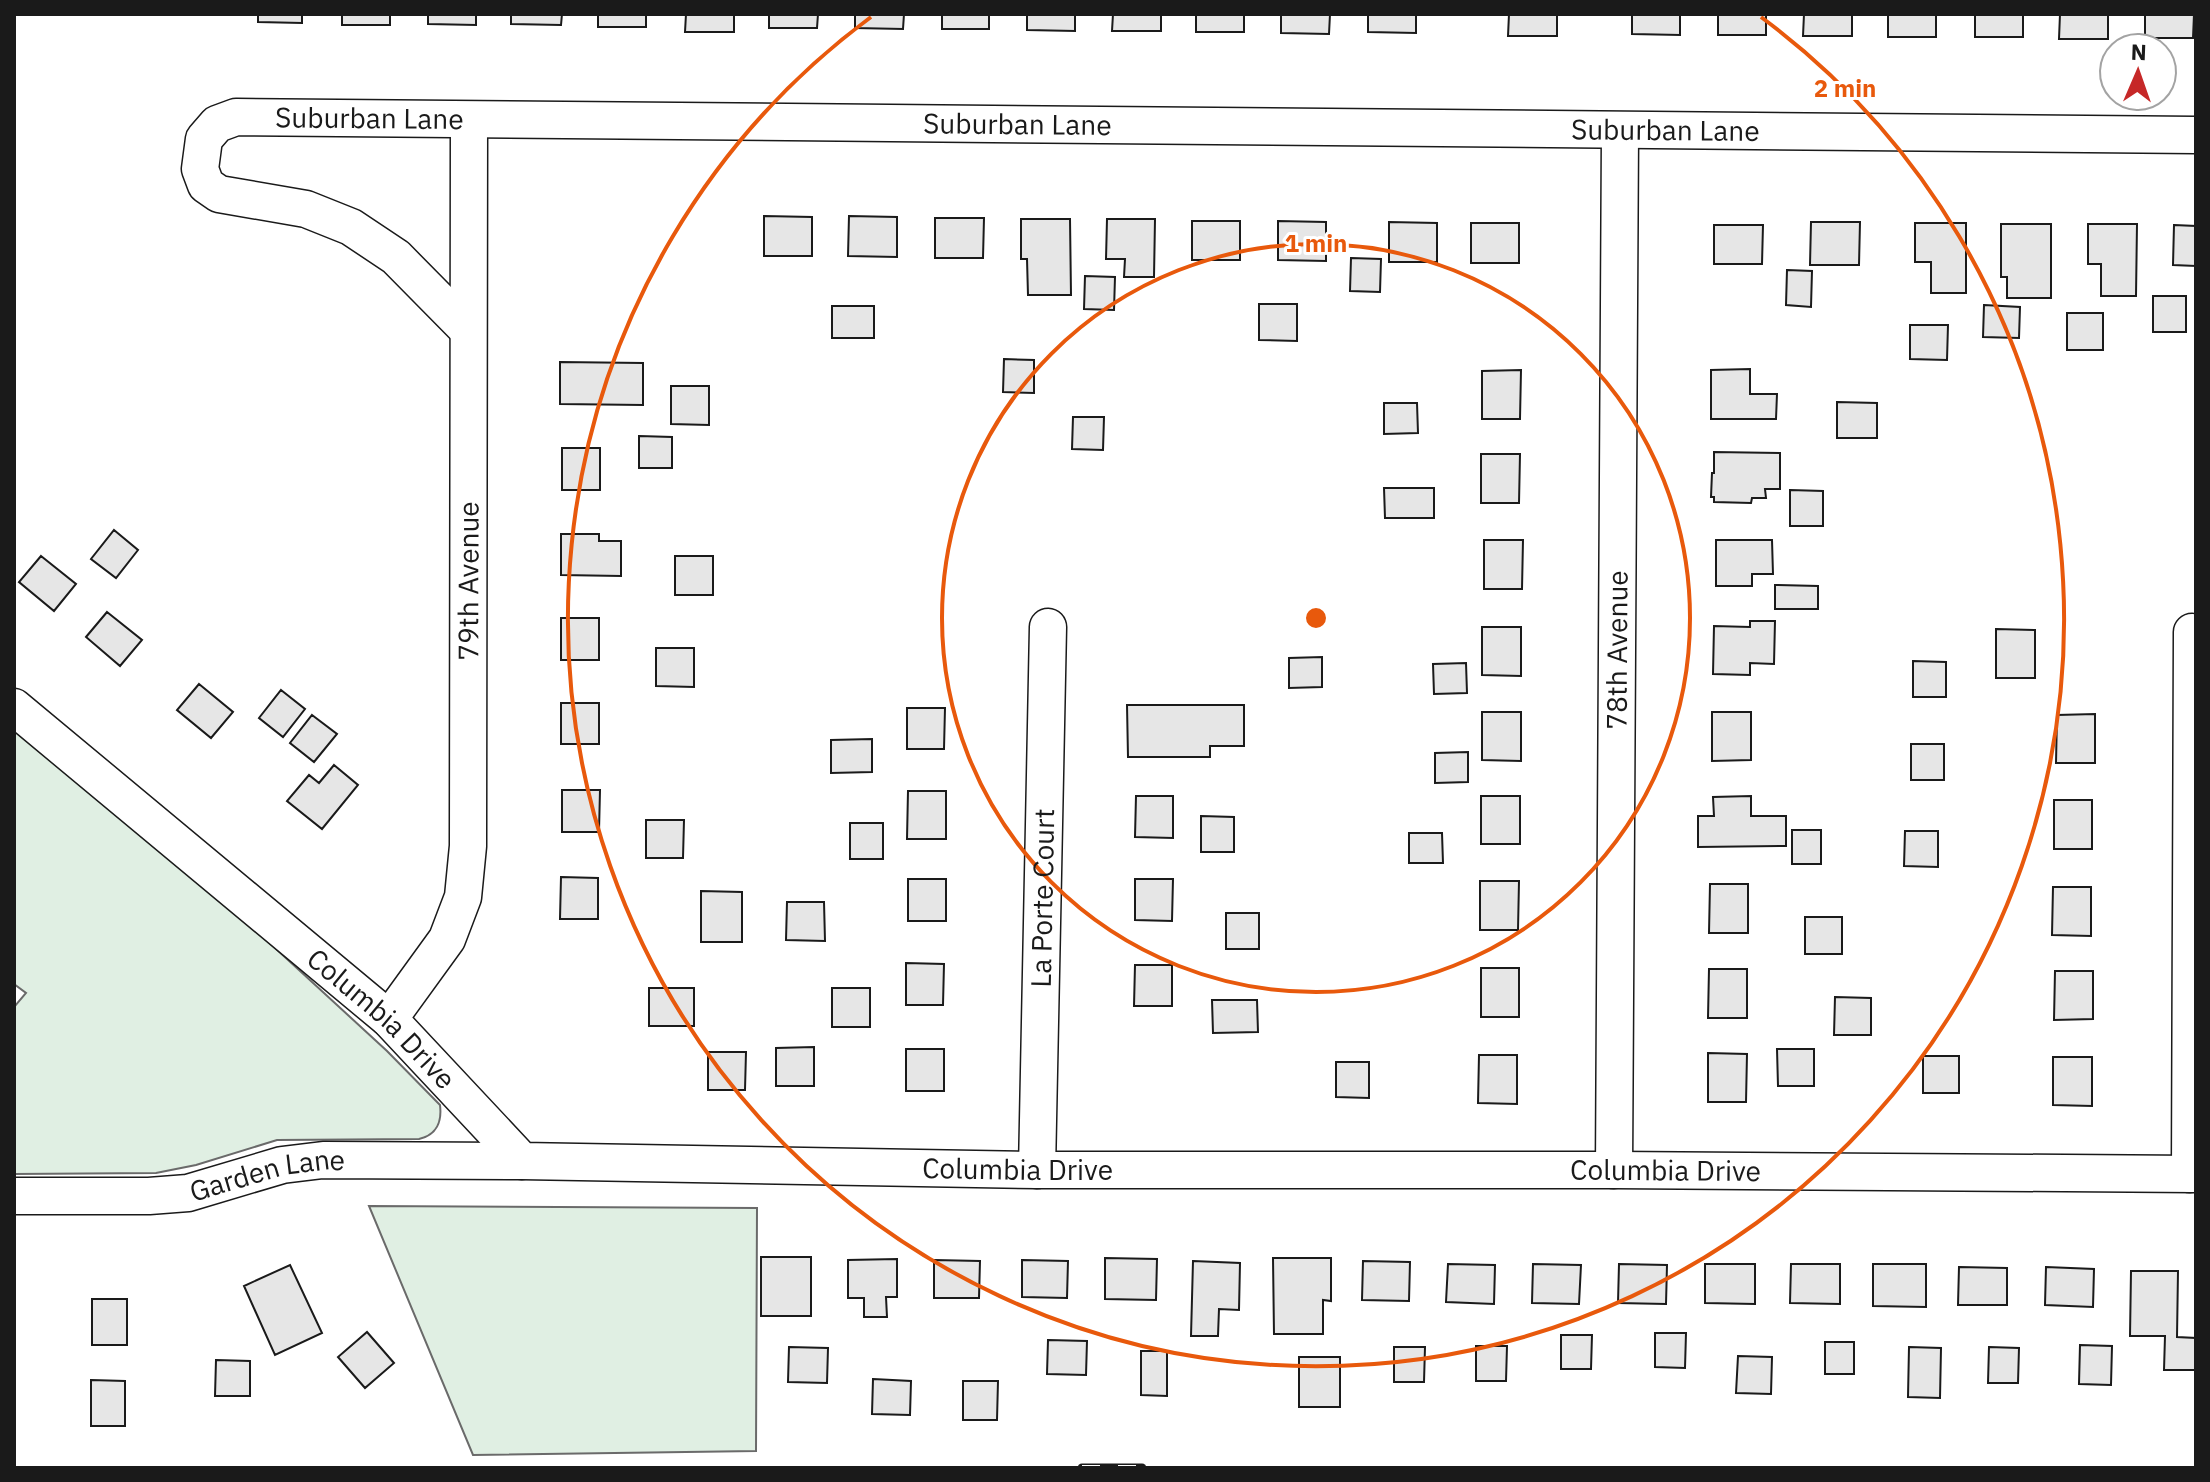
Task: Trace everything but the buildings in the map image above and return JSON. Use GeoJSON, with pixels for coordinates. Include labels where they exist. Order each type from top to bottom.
{"type":"FeatureCollection","features":[{"type":"Feature","properties":{"kind":"street","name":"Suburban Lane"},"geometry":{"type":"LineString","coordinates":[[468,330],[396,257],[351,227],[306,209],[219,194],[206,185],[200,169],[204,139],[217,124],[236,117],[2196,135]]}},
{"type":"Feature","properties":{"kind":"street","name":"79th Avenue"},"geometry":{"type":"LineString","coordinates":[[389,1019],[447,939],[463,897],[468,846],[469,120]]}},
{"type":"Feature","properties":{"kind":"street","name":"78th Avenue"},"geometry":{"type":"LineString","coordinates":[[1614,1170],[1620,132]]}},
{"type":"Feature","properties":{"kind":"street","name":"La Porte Court"},"geometry":{"type":"LineString","coordinates":[[1037,1170],[1048,627]]}},
{"type":"Feature","properties":{"kind":"street"},"geometry":{"type":"LineString","coordinates":[[2192,632],[2193,1174]]}},
{"type":"Feature","properties":{"kind":"street","name":"Columbia Drive"},"geometry":{"type":"LineString","coordinates":[[14,707],[389,1019],[522,1161],[1037,1170],[2193,1174]]}},
{"type":"Feature","properties":{"kind":"street","name":"Garden Lane"},"geometry":{"type":"LineString","coordinates":[[14,1196],[188,1193],[282,1165],[323,1160],[522,1161]]}},
{"type":"Feature","properties":{"kind":"green space"},"geometry":{"type":"Polygon","coordinates":[[[14,726],[249,924],[387,1051],[440,1105],[439,1122],[434,1131],[419,1139],[277,1140],[196,1165],[156,1173],[14,1174],[14,1007],[26,993],[14,984],[14,726]]]}},
{"type":"Feature","properties":{"kind":"green space"},"geometry":{"type":"Polygon","coordinates":[[[369,1206],[757,1208],[756,1451],[473,1455],[369,1206]]]}},
{"type":"Feature","properties":{"kind":"railway"},"geometry":{"type":"LineString","coordinates":[[1082,1468],[1142,1468]]}}]}
